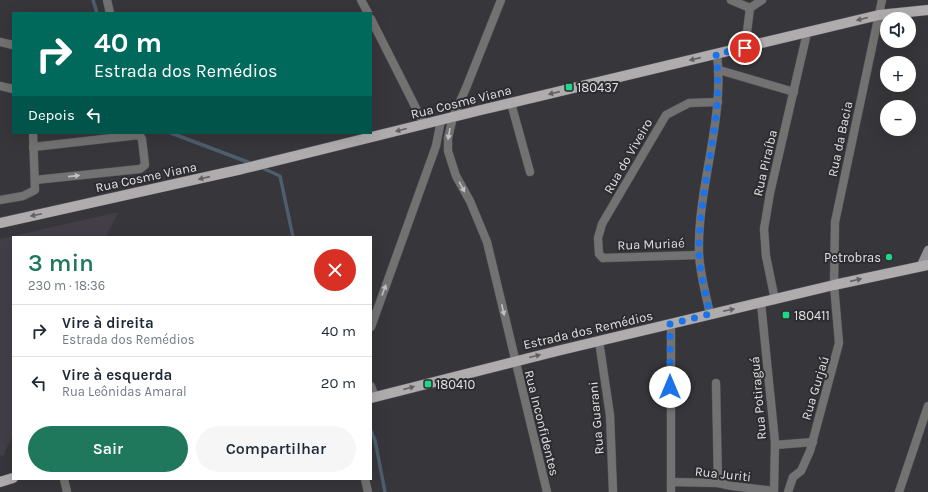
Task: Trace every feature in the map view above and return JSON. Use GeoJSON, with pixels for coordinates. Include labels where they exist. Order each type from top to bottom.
{"type":"FeatureCollection","features":[{"type":"Feature","properties":{"kind":"main road","name":"Rua Cosme Viana"},"geometry":{"type":"LineString","coordinates":[[0,223],[242,169],[879,15],[928,10]]}},
{"type":"Feature","properties":{"kind":"main road"},"geometry":{"type":"LineString","coordinates":[[925,265],[928,250]]}},
{"type":"Feature","properties":{"kind":"main road","name":"Estrada dos Remédios"},"geometry":{"type":"LineString","coordinates":[[373,397],[515,360],[925,265]]}},
{"type":"Feature","properties":{"kind":"main road"},"geometry":{"type":"LineString","coordinates":[[0,482],[12,478]]}},
{"type":"Feature","properties":{"kind":"street"},"geometry":{"type":"LineString","coordinates":[[107,0],[110,12]]}},
{"type":"Feature","properties":{"kind":"street"},"geometry":{"type":"LineString","coordinates":[[361,0],[367,12]]}},
{"type":"Feature","properties":{"kind":"street"},"geometry":{"type":"LineString","coordinates":[[453,117],[501,0]]}},
{"type":"Feature","properties":{"kind":"street"},"geometry":{"type":"LineString","coordinates":[[731,0],[750,8]]}},
{"type":"Feature","properties":{"kind":"street"},"geometry":{"type":"LineString","coordinates":[[745,48],[750,8],[762,0]]}},
{"type":"Feature","properties":{"kind":"street","name":"Rua da Bacia"},"geometry":{"type":"LineString","coordinates":[[834,285],[835,222],[882,0]]}},
{"type":"Feature","properties":{"kind":"street"},"geometry":{"type":"LineString","coordinates":[[372,21],[424,124]]}},
{"type":"Feature","properties":{"kind":"street","name":"Rua Piraíba"},"geometry":{"type":"LineString","coordinates":[[775,300],[766,256],[764,229],[807,33]]}},
{"type":"Feature","properties":{"kind":"street"},"geometry":{"type":"LineString","coordinates":[[0,42],[12,45]]}},
{"type":"Feature","properties":{"kind":"street"},"geometry":{"type":"LineString","coordinates":[[710,314],[699,255],[701,220],[718,102],[718,70],[716,54]]}},
{"type":"Feature","properties":{"kind":"street"},"geometry":{"type":"LineString","coordinates":[[718,70],[794,92]]}},
{"type":"Feature","properties":{"kind":"street"},"geometry":{"type":"LineString","coordinates":[[0,86],[12,89]]}},
{"type":"Feature","properties":{"kind":"street","name":"Rua do Viveiro"},"geometry":{"type":"LineString","coordinates":[[603,258],[599,254],[599,231],[666,115],[689,103],[718,102]]}},
{"type":"Feature","properties":{"kind":"street"},"geometry":{"type":"LineString","coordinates":[[511,103],[530,172]]}},
{"type":"Feature","properties":{"kind":"street","name":"Rua Inconfidentes"},"geometry":{"type":"LineString","coordinates":[[453,117],[448,138],[448,151],[456,176],[470,202],[487,242],[547,492]]}},
{"type":"Feature","properties":{"kind":"street"},"geometry":{"type":"LineString","coordinates":[[372,324],[436,146],[441,120]]}},
{"type":"Feature","properties":{"kind":"street"},"geometry":{"type":"LineString","coordinates":[[0,200],[34,192],[35,180],[33,134]]}},
{"type":"Feature","properties":{"kind":"street"},"geometry":{"type":"LineString","coordinates":[[33,147],[135,134],[142,139],[145,165],[140,169],[35,180]]}},
{"type":"Feature","properties":{"kind":"street","name":"Rua Muriaé"},"geometry":{"type":"LineString","coordinates":[[603,258],[699,255]]}},
{"type":"Feature","properties":{"kind":"street","name":"Rua Gurjaú"},"geometry":{"type":"LineString","coordinates":[[788,492],[793,477],[801,471],[813,442],[840,343],[834,285]]}},
{"type":"Feature","properties":{"kind":"street","name":"Rua Potiraguá"},"geometry":{"type":"LineString","coordinates":[[761,303],[775,445],[774,492]]}},
{"type":"Feature","properties":{"kind":"street"},"geometry":{"type":"LineString","coordinates":[[670,324],[671,492]]}},
{"type":"Feature","properties":{"kind":"street","name":"Rua Guarani"},"geometry":{"type":"LineString","coordinates":[[599,341],[610,415],[613,492]]}},
{"type":"Feature","properties":{"kind":"street"},"geometry":{"type":"LineString","coordinates":[[716,382],[718,483]]}},
{"type":"Feature","properties":{"kind":"street"},"geometry":{"type":"LineString","coordinates":[[899,492],[928,406]]}},
{"type":"Feature","properties":{"kind":"street"},"geometry":{"type":"LineString","coordinates":[[775,445],[813,442]]}},
{"type":"Feature","properties":{"kind":"street"},"geometry":{"type":"LineString","coordinates":[[64,480],[67,492]]}},
{"type":"Feature","properties":{"kind":"street"},"geometry":{"type":"LineString","coordinates":[[365,480],[368,492]]}},
{"type":"Feature","properties":{"kind":"street","name":"Rua Juriti"},"geometry":{"type":"LineString","coordinates":[[670,482],[718,483],[732,489],[774,492]]}},
{"type":"Feature","properties":{"kind":"shaded area"},"geometry":{"type":"Polygon","coordinates":[[[118,212],[106,236],[13,236],[118,212]]]}},
{"type":"Feature","properties":{"kind":"shaded area"},"geometry":{"type":"Polygon","coordinates":[[[12,236],[12,437],[3,456],[0,455],[0,239],[12,236]]]}},
{"type":"Feature","properties":{"kind":"waterway"},"geometry":{"type":"LineString","coordinates":[[93,0],[97,12]]}},
{"type":"Feature","properties":{"kind":"waterway"},"geometry":{"type":"LineString","coordinates":[[174,134],[253,164]]}},
{"type":"Feature","properties":{"kind":"waterway"},"geometry":{"type":"LineString","coordinates":[[260,167],[280,176],[293,236]]}},
{"type":"Feature","properties":{"kind":"waterway"},"geometry":{"type":"LineString","coordinates":[[372,433],[375,440],[385,492]]}},
{"type":"Feature","properties":{"kind":"place","name":"180437"},"geometry":{"type":"Point","coordinates":[569,87]}},
{"type":"Feature","properties":{"kind":"place","name":"Petrobras"},"geometry":{"type":"Point","coordinates":[889,257]}},
{"type":"Feature","properties":{"kind":"place","name":"180411"},"geometry":{"type":"Point","coordinates":[786,315]}},
{"type":"Feature","properties":{"kind":"place","name":"180410"},"geometry":{"type":"Point","coordinates":[428,384]}},
{"type":"Feature","properties":{"kind":"route"},"geometry":{"type":"LineString","coordinates":[[670,387],[670,324],[710,314],[699,255],[701,220],[718,102],[718,70],[716,54],[745,48]]}}]}
